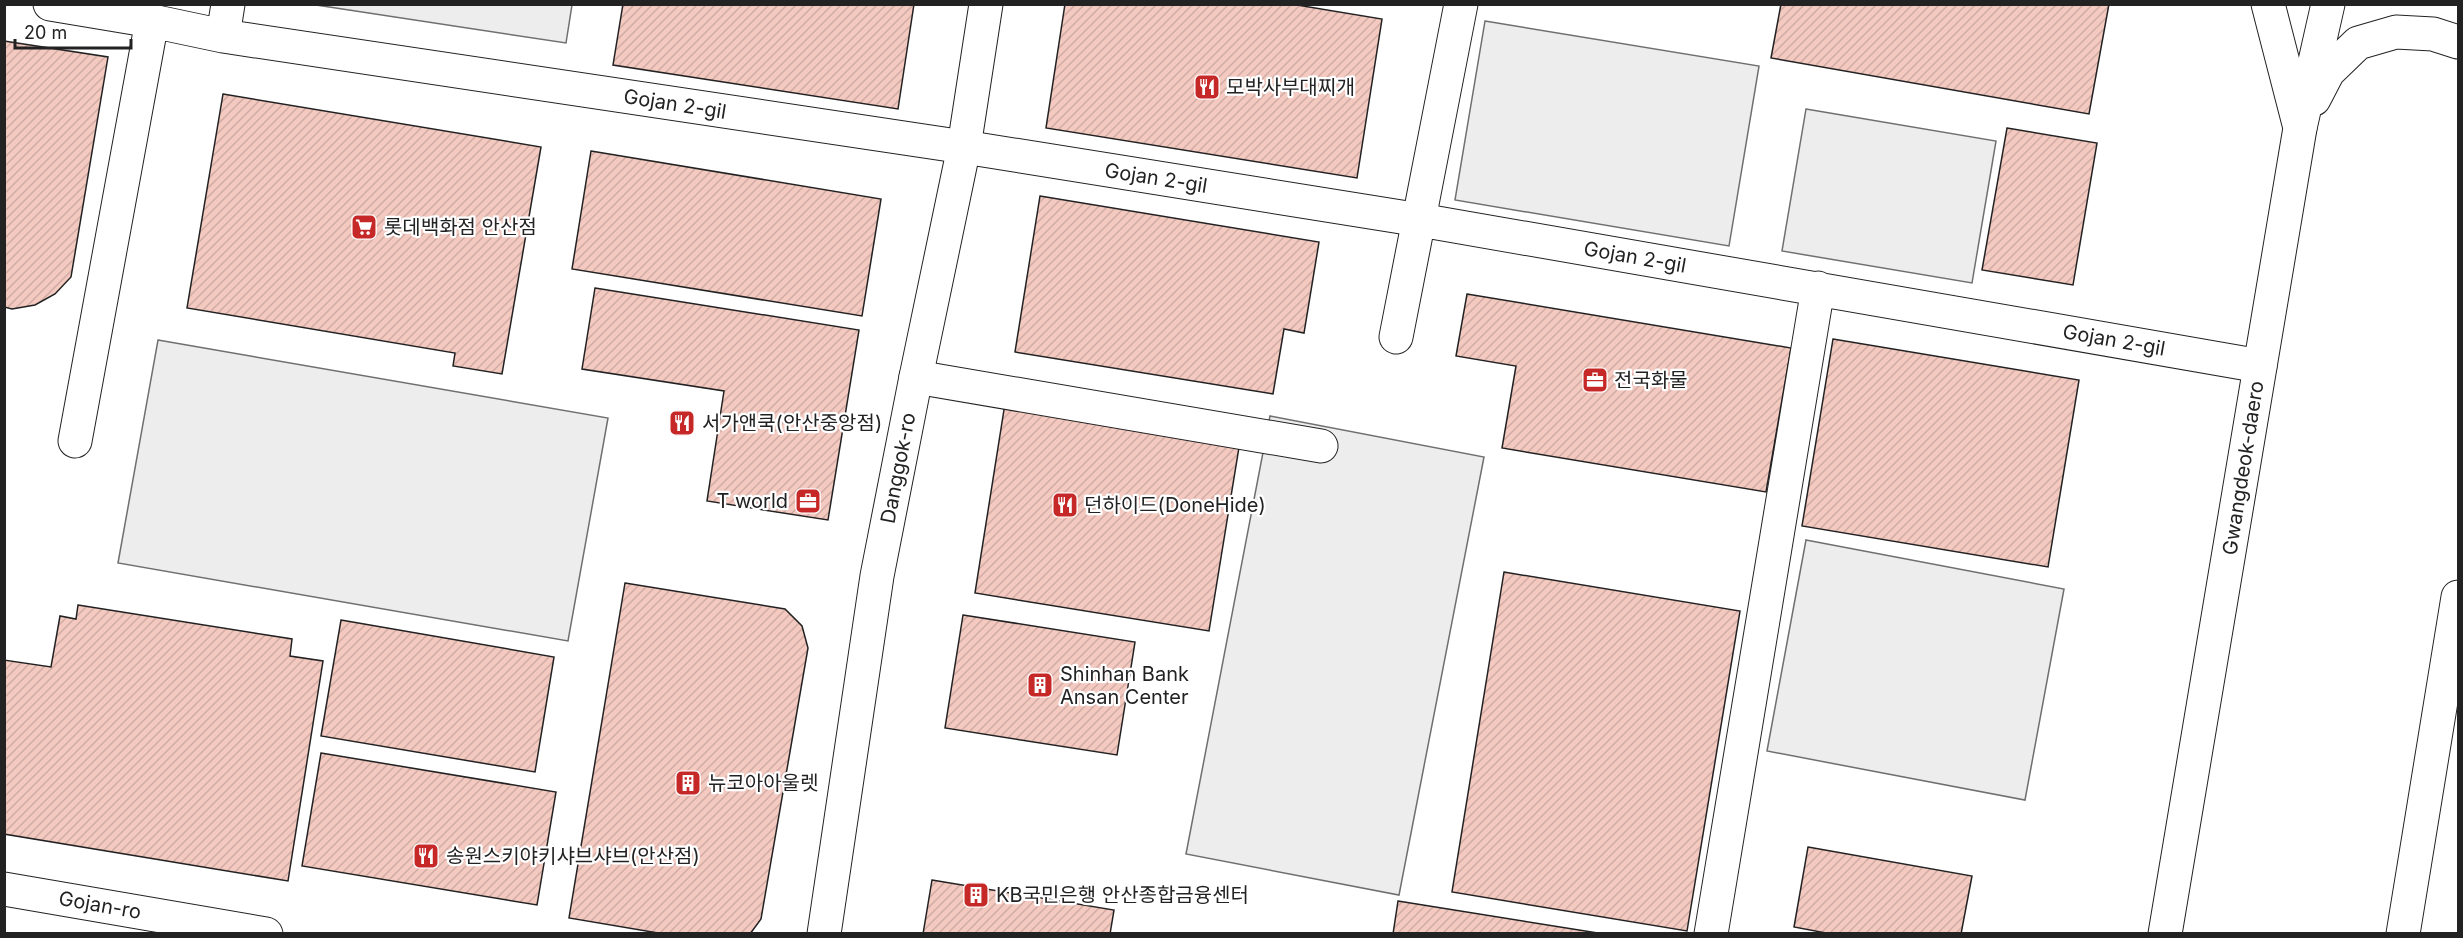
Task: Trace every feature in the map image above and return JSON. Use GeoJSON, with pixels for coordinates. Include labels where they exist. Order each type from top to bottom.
{"type":"FeatureCollection","features":[{"type":"Feature","properties":{"kind":"street","name":"Gojan 2-gil"},"geometry":{"type":"LineString","coordinates":[[50,4],[152,21],[226,20],[964,147],[1420,220],[2260,366]]}},
{"type":"Feature","properties":{"kind":"street","name":"Danggok-ro"},"geometry":{"type":"LineString","coordinates":[[824,933],[877,576],[964,147],[986,4]]}},
{"type":"Feature","properties":{"kind":"street"},"geometry":{"type":"LineString","coordinates":[[1396,337],[1461,4]]}},
{"type":"Feature","properties":{"kind":"street"},"geometry":{"type":"LineString","coordinates":[[2268,4],[2300,128]]}},
{"type":"Feature","properties":{"kind":"street","name":"Gwangdeok-daero"},"geometry":{"type":"LineString","coordinates":[[2165,933],[2300,128],[2328,4]]}},
{"type":"Feature","properties":{"kind":"street"},"geometry":{"type":"LineString","coordinates":[[75,441],[152,21]]}},
{"type":"Feature","properties":{"kind":"street"},"geometry":{"type":"LineString","coordinates":[[2300,128],[2328,72],[2358,43],[2396,32],[2433,34],[2458,42]]}},
{"type":"Feature","properties":{"kind":"street"},"geometry":{"type":"LineString","coordinates":[[1711,933],[1818,288]]}},
{"type":"Feature","properties":{"kind":"street"},"geometry":{"type":"LineString","coordinates":[[916,377],[1321,446]]}},
{"type":"Feature","properties":{"kind":"street"},"geometry":{"type":"LineString","coordinates":[[2403,933],[2458,597]]}},
{"type":"Feature","properties":{"kind":"street","name":"Gojan-ro"},"geometry":{"type":"LineString","coordinates":[[4,889],[266,933]]}},
{"type":"Feature","properties":{"kind":"shaded area"},"geometry":{"type":"Polygon","coordinates":[[[572,4],[566,43],[316,5],[572,4]]]}},
{"type":"Feature","properties":{"kind":"shaded area"},"geometry":{"type":"Polygon","coordinates":[[[1485,21],[1759,66],[1729,246],[1455,200],[1485,21]]]}},
{"type":"Feature","properties":{"kind":"shaded area"},"geometry":{"type":"Polygon","coordinates":[[[1806,109],[1996,141],[1972,283],[1782,251],[1806,109]]]}},
{"type":"Feature","properties":{"kind":"shaded area"},"geometry":{"type":"Polygon","coordinates":[[[158,340],[608,418],[568,641],[118,563],[158,340]]]}},
{"type":"Feature","properties":{"kind":"shaded area"},"geometry":{"type":"Polygon","coordinates":[[[1270,416],[1484,457],[1399,895],[1186,854],[1270,416]]]}},
{"type":"Feature","properties":{"kind":"shaded area"},"geometry":{"type":"Polygon","coordinates":[[[1806,540],[2064,589],[2025,800],[1767,751],[1806,540]]]}},
{"type":"Feature","properties":{"kind":"building"},"geometry":{"type":"Polygon","coordinates":[[[623,4],[914,4],[898,109],[613,65],[623,4]]]}},
{"type":"Feature","properties":{"kind":"building"},"geometry":{"type":"Polygon","coordinates":[[[1065,4],[1291,4],[1382,19],[1357,178],[1046,128],[1065,4]]]}},
{"type":"Feature","properties":{"kind":"building"},"geometry":{"type":"Polygon","coordinates":[[[1781,4],[2109,4],[2089,114],[1771,58],[1781,4]]]}},
{"type":"Feature","properties":{"kind":"building"},"geometry":{"type":"Polygon","coordinates":[[[4,41],[108,57],[71,277],[55,294],[35,305],[12,309],[4,307],[4,41]]]}},
{"type":"Feature","properties":{"kind":"building","name":"롯데백화점 안산점"},"geometry":{"type":"Polygon","coordinates":[[[223,94],[541,147],[502,374],[453,366],[455,353],[187,308],[223,94]]]}},
{"type":"Feature","properties":{"kind":"building"},"geometry":{"type":"Polygon","coordinates":[[[2007,128],[2097,143],[2073,285],[1982,270],[2007,128]]]}},
{"type":"Feature","properties":{"kind":"building"},"geometry":{"type":"Polygon","coordinates":[[[591,151],[881,199],[862,316],[572,269],[591,151]]]}},
{"type":"Feature","properties":{"kind":"building"},"geometry":{"type":"Polygon","coordinates":[[[1040,196],[1319,242],[1304,333],[1284,329],[1273,394],[1015,352],[1040,196]]]}},
{"type":"Feature","properties":{"kind":"building"},"geometry":{"type":"Polygon","coordinates":[[[595,288],[859,330],[828,520],[707,501],[724,391],[582,369],[595,288]]]}},
{"type":"Feature","properties":{"kind":"building"},"geometry":{"type":"Polygon","coordinates":[[[1467,294],[1791,348],[1766,492],[1502,448],[1516,366],[1456,356],[1467,294]]]}},
{"type":"Feature","properties":{"kind":"building"},"geometry":{"type":"Polygon","coordinates":[[[1833,339],[2079,380],[2048,567],[1802,526],[1833,339]]]}},
{"type":"Feature","properties":{"kind":"building"},"geometry":{"type":"Polygon","coordinates":[[[1006,397],[1241,435],[1209,631],[975,593],[1006,397]]]}},
{"type":"Feature","properties":{"kind":"building"},"geometry":{"type":"Polygon","coordinates":[[[1504,572],[1740,611],[1687,931],[1452,892],[1504,572]]]}},
{"type":"Feature","properties":{"kind":"building","name":"뉴코아아울렛"},"geometry":{"type":"Polygon","coordinates":[[[625,583],[785,609],[802,626],[808,648],[761,919],[750,934],[664,934],[569,918],[625,583]]]}},
{"type":"Feature","properties":{"kind":"building"},"geometry":{"type":"Polygon","coordinates":[[[78,605],[292,639],[290,656],[323,661],[288,881],[4,834],[4,660],[51,667],[60,616],[76,619],[78,605]]]}},
{"type":"Feature","properties":{"kind":"building","name":"Shinhan Bank Ansan Center"},"geometry":{"type":"Polygon","coordinates":[[[963,615],[1135,642],[1117,755],[945,728],[963,615]]]}},
{"type":"Feature","properties":{"kind":"building"},"geometry":{"type":"Polygon","coordinates":[[[341,620],[554,657],[535,772],[321,736],[341,620]]]}},
{"type":"Feature","properties":{"kind":"building"},"geometry":{"type":"Polygon","coordinates":[[[321,753],[556,792],[537,905],[302,866],[321,753]]]}},
{"type":"Feature","properties":{"kind":"building"},"geometry":{"type":"Polygon","coordinates":[[[1808,847],[1972,876],[1961,934],[1831,934],[1794,927],[1808,847]]]}},
{"type":"Feature","properties":{"kind":"building","name":"KB국민은행 안산종합금융센터"},"geometry":{"type":"Polygon","coordinates":[[[932,880],[1114,910],[1110,934],[923,934],[932,880]]]}},
{"type":"Feature","properties":{"kind":"building"},"geometry":{"type":"Polygon","coordinates":[[[1398,901],[1604,934],[1393,934],[1398,901]]]}},
{"type":"Feature","properties":{"kind":"place","name":"모박사부대찌개"},"geometry":{"type":"Point","coordinates":[1207,87]}},
{"type":"Feature","properties":{"kind":"place","name":"롯데백화점 안산점"},"geometry":{"type":"Point","coordinates":[364,227]}},
{"type":"Feature","properties":{"kind":"place","name":"전국화물"},"geometry":{"type":"Point","coordinates":[1595,380]}},
{"type":"Feature","properties":{"kind":"place","name":"서가앤쿡(안산중앙점)"},"geometry":{"type":"Point","coordinates":[682,423]}},
{"type":"Feature","properties":{"kind":"place","name":"T world"},"geometry":{"type":"Point","coordinates":[808,501]}},
{"type":"Feature","properties":{"kind":"place","name":"던하이드(DoneHide)"},"geometry":{"type":"Point","coordinates":[1065,505]}},
{"type":"Feature","properties":{"kind":"place","name":"Shinhan Bank Ansan Center"},"geometry":{"type":"Point","coordinates":[1040,685]}},
{"type":"Feature","properties":{"kind":"place","name":"뉴코아아울렛"},"geometry":{"type":"Point","coordinates":[688,783]}},
{"type":"Feature","properties":{"kind":"place","name":"송원스키야키샤브샤브(안산점)"},"geometry":{"type":"Point","coordinates":[426,856]}},
{"type":"Feature","properties":{"kind":"place","name":"KB국민은행 안산종합금융센터"},"geometry":{"type":"Point","coordinates":[976,895]}}]}
